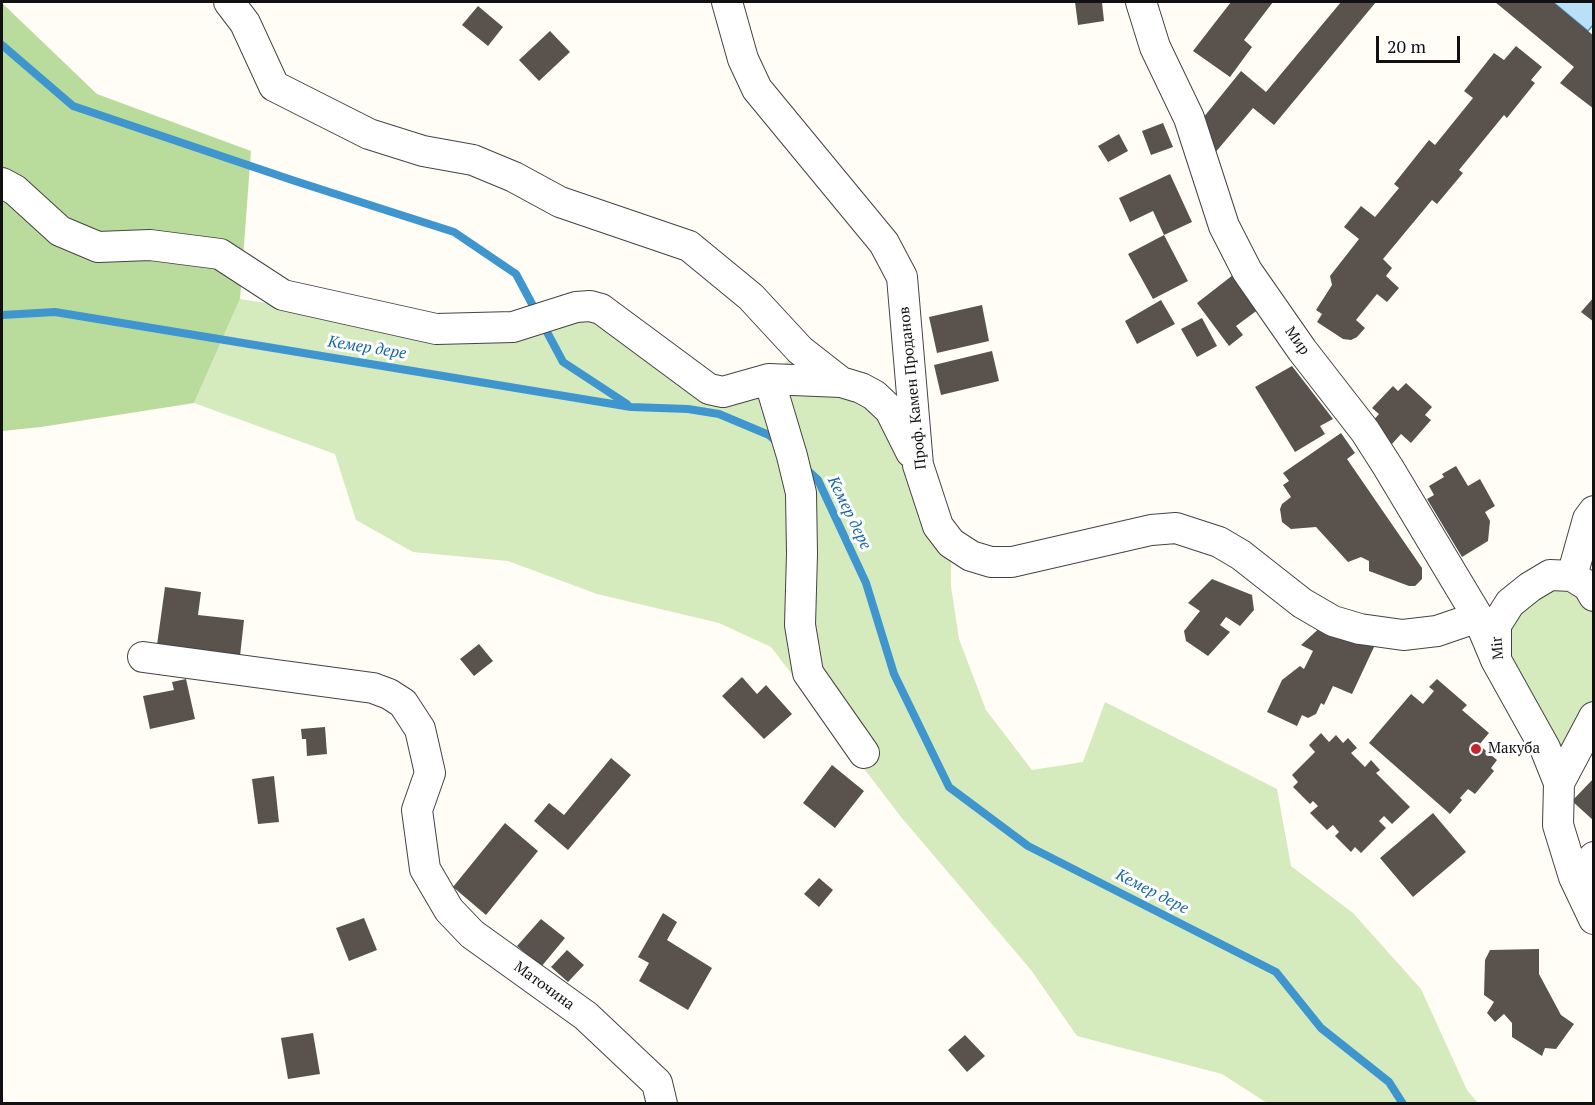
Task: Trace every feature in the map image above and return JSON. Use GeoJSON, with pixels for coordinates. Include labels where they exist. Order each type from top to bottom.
{"type":"FeatureCollection","features":[{"type":"Feature","properties":{"kind":"street"},"geometry":{"type":"LineString","coordinates":[[229,2],[245,23],[274,86],[369,134],[423,151],[473,160],[514,177],[560,202],[689,246],[751,297],[800,350],[841,382]]}},
{"type":"Feature","properties":{"kind":"street","name":"Проф. Камен Проданов"},"geometry":{"type":"LineString","coordinates":[[727,2],[743,59],[757,89],[884,243],[902,277],[918,465],[938,526],[951,543],[971,556],[991,562],[1012,562],[1151,530],[1176,528],[1219,542],[1241,555],[1302,603],[1333,621],[1351,627],[1403,635],[1437,631],[1478,617]]}},
{"type":"Feature","properties":{"kind":"street","name":"Мир"},"geometry":{"type":"LineString","coordinates":[[1142,2],[1155,47],[1189,118],[1224,226],[1246,271],[1302,350],[1365,431],[1478,617],[1496,660]]}},
{"type":"Feature","properties":{"kind":"street"},"geometry":{"type":"LineString","coordinates":[[2,183],[15,190],[60,231],[98,247],[150,244],[220,254],[283,295],[436,329],[513,327],[576,307],[590,306],[602,309],[710,389],[723,392],[769,379],[841,382],[861,388],[874,395],[890,410],[918,465]]}},
{"type":"Feature","properties":{"kind":"street"},"geometry":{"type":"LineString","coordinates":[[769,379],[801,493],[800,625],[808,673],[864,753]]}},
{"type":"Feature","properties":{"kind":"street"},"geometry":{"type":"LineString","coordinates":[[1593,511],[1588,519],[1572,576],[1588,586],[1593,596]]}},
{"type":"Feature","properties":{"kind":"street","name":"Mir"},"geometry":{"type":"LineString","coordinates":[[1572,576],[1550,575],[1510,603],[1496,625],[1496,660],[1545,748],[1559,783],[1558,825],[1583,867],[1593,919]]}},
{"type":"Feature","properties":{"kind":"street","name":"Маточина"},"geometry":{"type":"LineString","coordinates":[[143,657],[374,688],[403,703],[420,729],[430,773],[417,810],[425,869],[449,910],[464,926],[586,1017],[657,1083],[662,1104]]}},
{"type":"Feature","properties":{"kind":"street","name":"Mir"},"geometry":{"type":"LineString","coordinates":[[1559,783],[1593,717]]}},
{"type":"Feature","properties":{"kind":"green space"},"geometry":{"type":"Polygon","coordinates":[[[2,3],[97,94],[251,151],[240,299],[194,403],[2,431],[2,3]]]}},
{"type":"Feature","properties":{"kind":"green space"},"geometry":{"type":"Polygon","coordinates":[[[240,299],[436,329],[576,307],[710,389],[769,379],[790,358],[890,410],[951,543],[951,586],[959,639],[986,710],[1032,770],[1083,762],[1105,702],[1277,789],[1291,866],[1353,913],[1421,989],[1467,1090],[1478,1103],[1267,1103],[1222,1074],[1077,1036],[1031,970],[901,817],[771,647],[719,623],[597,594],[508,561],[413,552],[356,520],[335,454],[194,403],[240,299]]]}},
{"type":"Feature","properties":{"kind":"green space"},"geometry":{"type":"Polygon","coordinates":[[[1550,575],[1594,596],[1593,717],[1559,783],[1496,625],[1550,575]]]}},
{"type":"Feature","properties":{"kind":"water"},"geometry":{"type":"Polygon","coordinates":[[[1553,2],[1593,2],[1593,25],[1588,31],[1553,2]]]}},
{"type":"Feature","properties":{"kind":"building"},"geometry":{"type":"Polygon","coordinates":[[[1075,2],[1102,2],[1104,21],[1078,25],[1075,2]]]}},
{"type":"Feature","properties":{"kind":"building"},"geometry":{"type":"Polygon","coordinates":[[[1231,2],[1273,2],[1244,40],[1252,47],[1230,77],[1193,51],[1231,2]]]}},
{"type":"Feature","properties":{"kind":"building"},"geometry":{"type":"Polygon","coordinates":[[[1341,2],[1376,2],[1274,125],[1253,108],[1214,154],[1203,118],[1241,71],[1266,92],[1341,2]]]}},
{"type":"Feature","properties":{"kind":"building"},"geometry":{"type":"Polygon","coordinates":[[[1495,2],[1553,2],[1594,36],[1594,109],[1560,83],[1574,67],[1495,2]]]}},
{"type":"Feature","properties":{"kind":"building"},"geometry":{"type":"Polygon","coordinates":[[[478,6],[503,27],[488,46],[462,25],[478,6]]]}},
{"type":"Feature","properties":{"kind":"building"},"geometry":{"type":"Polygon","coordinates":[[[550,31],[570,52],[539,81],[519,60],[550,31]]]}},
{"type":"Feature","properties":{"kind":"building"},"geometry":{"type":"Polygon","coordinates":[[[1516,46],[1542,67],[1531,80],[1535,83],[1507,118],[1504,115],[1459,170],[1463,173],[1437,204],[1432,200],[1383,259],[1392,268],[1386,276],[1399,288],[1387,302],[1377,294],[1356,320],[1365,328],[1351,340],[1343,339],[1317,322],[1322,314],[1316,310],[1332,285],[1330,276],[1359,239],[1344,227],[1361,206],[1375,217],[1399,188],[1394,184],[1429,140],[1435,145],[1473,98],[1464,91],[1494,53],[1504,60],[1516,46]]]}},
{"type":"Feature","properties":{"kind":"building"},"geometry":{"type":"Polygon","coordinates":[[[1163,123],[1173,147],[1151,155],[1142,131],[1163,123]]]}},
{"type":"Feature","properties":{"kind":"building"},"geometry":{"type":"Polygon","coordinates":[[[1119,134],[1128,151],[1108,162],[1098,146],[1119,134]]]}},
{"type":"Feature","properties":{"kind":"building"},"geometry":{"type":"Polygon","coordinates":[[[1170,174],[1192,222],[1164,235],[1153,211],[1130,222],[1119,198],[1170,174]]]}},
{"type":"Feature","properties":{"kind":"building"},"geometry":{"type":"Polygon","coordinates":[[[1164,235],[1188,281],[1153,299],[1128,254],[1164,235]]]}},
{"type":"Feature","properties":{"kind":"building"},"geometry":{"type":"Polygon","coordinates":[[[1233,275],[1259,309],[1236,326],[1243,335],[1229,346],[1197,303],[1233,275]]]}},
{"type":"Feature","properties":{"kind":"building"},"geometry":{"type":"Polygon","coordinates":[[[1594,297],[1594,322],[1581,312],[1594,297]]]}},
{"type":"Feature","properties":{"kind":"building"},"geometry":{"type":"Polygon","coordinates":[[[1161,300],[1175,324],[1137,344],[1125,321],[1161,300]]]}},
{"type":"Feature","properties":{"kind":"building"},"geometry":{"type":"Polygon","coordinates":[[[982,305],[989,341],[937,353],[929,317],[982,305]]]}},
{"type":"Feature","properties":{"kind":"building"},"geometry":{"type":"Polygon","coordinates":[[[1202,318],[1217,346],[1197,357],[1181,329],[1202,318]]]}},
{"type":"Feature","properties":{"kind":"building"},"geometry":{"type":"Polygon","coordinates":[[[992,351],[999,381],[941,395],[934,365],[992,351]]]}},
{"type":"Feature","properties":{"kind":"building"},"geometry":{"type":"Polygon","coordinates":[[[1292,366],[1333,419],[1320,426],[1325,434],[1295,452],[1255,387],[1292,366]]]}},
{"type":"Feature","properties":{"kind":"building"},"geometry":{"type":"Polygon","coordinates":[[[1406,383],[1432,407],[1425,415],[1431,420],[1411,443],[1401,434],[1392,444],[1371,423],[1379,414],[1372,408],[1393,386],[1398,391],[1406,383]]]}},
{"type":"Feature","properties":{"kind":"building"},"geometry":{"type":"Polygon","coordinates":[[[1341,433],[1355,453],[1347,459],[1422,568],[1422,579],[1415,586],[1409,586],[1369,571],[1369,561],[1361,557],[1348,562],[1316,527],[1291,529],[1282,522],[1280,509],[1282,504],[1291,497],[1283,485],[1289,481],[1283,473],[1341,433]]]}},
{"type":"Feature","properties":{"kind":"building"},"geometry":{"type":"Polygon","coordinates":[[[1456,466],[1468,486],[1480,479],[1495,506],[1485,512],[1490,521],[1488,541],[1462,557],[1427,499],[1434,495],[1429,486],[1444,477],[1442,474],[1456,466]]]}},
{"type":"Feature","properties":{"kind":"building"},"geometry":{"type":"Polygon","coordinates":[[[1212,579],[1252,595],[1254,610],[1240,626],[1226,617],[1220,625],[1230,632],[1208,656],[1186,641],[1184,631],[1200,611],[1188,603],[1212,579]]]}},
{"type":"Feature","properties":{"kind":"building"},"geometry":{"type":"Polygon","coordinates":[[[165,587],[201,592],[198,615],[244,620],[240,656],[157,645],[165,587]]]}},
{"type":"Feature","properties":{"kind":"building"},"geometry":{"type":"Polygon","coordinates":[[[1324,624],[1374,647],[1352,694],[1333,686],[1324,705],[1321,703],[1316,714],[1308,718],[1302,715],[1297,726],[1267,712],[1282,680],[1300,666],[1304,669],[1313,651],[1301,645],[1324,624]]]}},
{"type":"Feature","properties":{"kind":"building"},"geometry":{"type":"Polygon","coordinates":[[[479,644],[493,661],[474,676],[460,659],[479,644]]]}},
{"type":"Feature","properties":{"kind":"building"},"geometry":{"type":"Polygon","coordinates":[[[742,677],[757,694],[766,685],[792,714],[764,739],[722,696],[742,677]]]}},
{"type":"Feature","properties":{"kind":"building"},"geometry":{"type":"Polygon","coordinates":[[[186,679],[195,719],[150,729],[143,696],[174,690],[172,682],[186,679]]]}},
{"type":"Feature","properties":{"kind":"building"},"geometry":{"type":"Polygon","coordinates":[[[1437,679],[1467,705],[1462,710],[1489,733],[1479,745],[1497,760],[1491,768],[1494,771],[1475,794],[1468,789],[1450,814],[1369,743],[1411,694],[1423,704],[1434,691],[1429,687],[1437,679]]]}},
{"type":"Feature","properties":{"kind":"building"},"geometry":{"type":"Polygon","coordinates":[[[325,727],[327,754],[307,756],[306,739],[302,739],[301,729],[325,727]]]}},
{"type":"Feature","properties":{"kind":"building"},"geometry":{"type":"Polygon","coordinates":[[[1321,733],[1329,742],[1336,735],[1343,743],[1348,738],[1357,748],[1351,753],[1365,767],[1371,760],[1380,770],[1376,773],[1410,807],[1392,824],[1384,816],[1379,821],[1386,828],[1361,853],[1355,847],[1351,852],[1335,836],[1339,832],[1333,825],[1327,830],[1310,813],[1318,806],[1313,801],[1310,804],[1293,787],[1298,782],[1292,775],[1315,752],[1309,745],[1321,733]]]}},
{"type":"Feature","properties":{"kind":"building"},"geometry":{"type":"Polygon","coordinates":[[[611,758],[631,775],[568,850],[534,821],[549,803],[564,815],[611,758]]]}},
{"type":"Feature","properties":{"kind":"building"},"geometry":{"type":"Polygon","coordinates":[[[832,765],[864,791],[835,828],[803,803],[832,765]]]}},
{"type":"Feature","properties":{"kind":"building"},"geometry":{"type":"Polygon","coordinates":[[[274,776],[279,822],[258,824],[252,779],[274,776]]]}},
{"type":"Feature","properties":{"kind":"building"},"geometry":{"type":"Polygon","coordinates":[[[1594,778],[1594,821],[1572,801],[1594,778]]]}},
{"type":"Feature","properties":{"kind":"building"},"geometry":{"type":"Polygon","coordinates":[[[1433,813],[1466,852],[1413,897],[1380,858],[1433,813]]]}},
{"type":"Feature","properties":{"kind":"building"},"geometry":{"type":"Polygon","coordinates":[[[505,823],[538,851],[486,915],[453,887],[505,823]]]}},
{"type":"Feature","properties":{"kind":"building"},"geometry":{"type":"Polygon","coordinates":[[[819,878],[833,890],[819,907],[804,894],[819,878]]]}},
{"type":"Feature","properties":{"kind":"building"},"geometry":{"type":"Polygon","coordinates":[[[663,913],[677,922],[667,940],[712,968],[688,1010],[639,981],[649,963],[638,957],[663,913]]]}},
{"type":"Feature","properties":{"kind":"building"},"geometry":{"type":"Polygon","coordinates":[[[364,918],[377,950],[349,961],[336,928],[364,918]]]}},
{"type":"Feature","properties":{"kind":"building"},"geometry":{"type":"Polygon","coordinates":[[[541,919],[565,938],[541,967],[517,946],[541,919]]]}},
{"type":"Feature","properties":{"kind":"building"},"geometry":{"type":"Polygon","coordinates":[[[1539,949],[1539,974],[1561,1015],[1574,1024],[1556,1049],[1545,1048],[1542,1056],[1512,1037],[1512,1023],[1504,1014],[1495,1022],[1487,1013],[1494,1002],[1484,995],[1485,960],[1490,950],[1539,949]]]}},
{"type":"Feature","properties":{"kind":"building"},"geometry":{"type":"Polygon","coordinates":[[[567,950],[584,965],[568,982],[551,967],[567,950]]]}},
{"type":"Feature","properties":{"kind":"building"},"geometry":{"type":"Polygon","coordinates":[[[313,1033],[320,1074],[288,1079],[281,1038],[313,1033]]]}},
{"type":"Feature","properties":{"kind":"building"},"geometry":{"type":"Polygon","coordinates":[[[965,1035],[985,1056],[967,1072],[948,1050],[965,1035]]]}},
{"type":"Feature","properties":{"kind":"waterway"},"geometry":{"type":"LineString","coordinates":[[2,45],[73,106],[454,232],[516,274],[563,362],[627,404]]}},
{"type":"Feature","properties":{"kind":"waterway","name":"Кемер дере"},"geometry":{"type":"LineString","coordinates":[[2,315],[55,312],[631,407],[688,409],[719,414],[769,435],[778,443]]}},
{"type":"Feature","properties":{"kind":"waterway","name":"Кемер дере"},"geometry":{"type":"LineString","coordinates":[[805,468],[818,480],[866,583],[894,674],[949,787],[1028,846],[1276,972],[1321,1028],[1389,1082],[1403,1104]]}},
{"type":"Feature","properties":{"kind":"place","name":"Макуба"},"geometry":{"type":"Point","coordinates":[1476,749]}}]}
